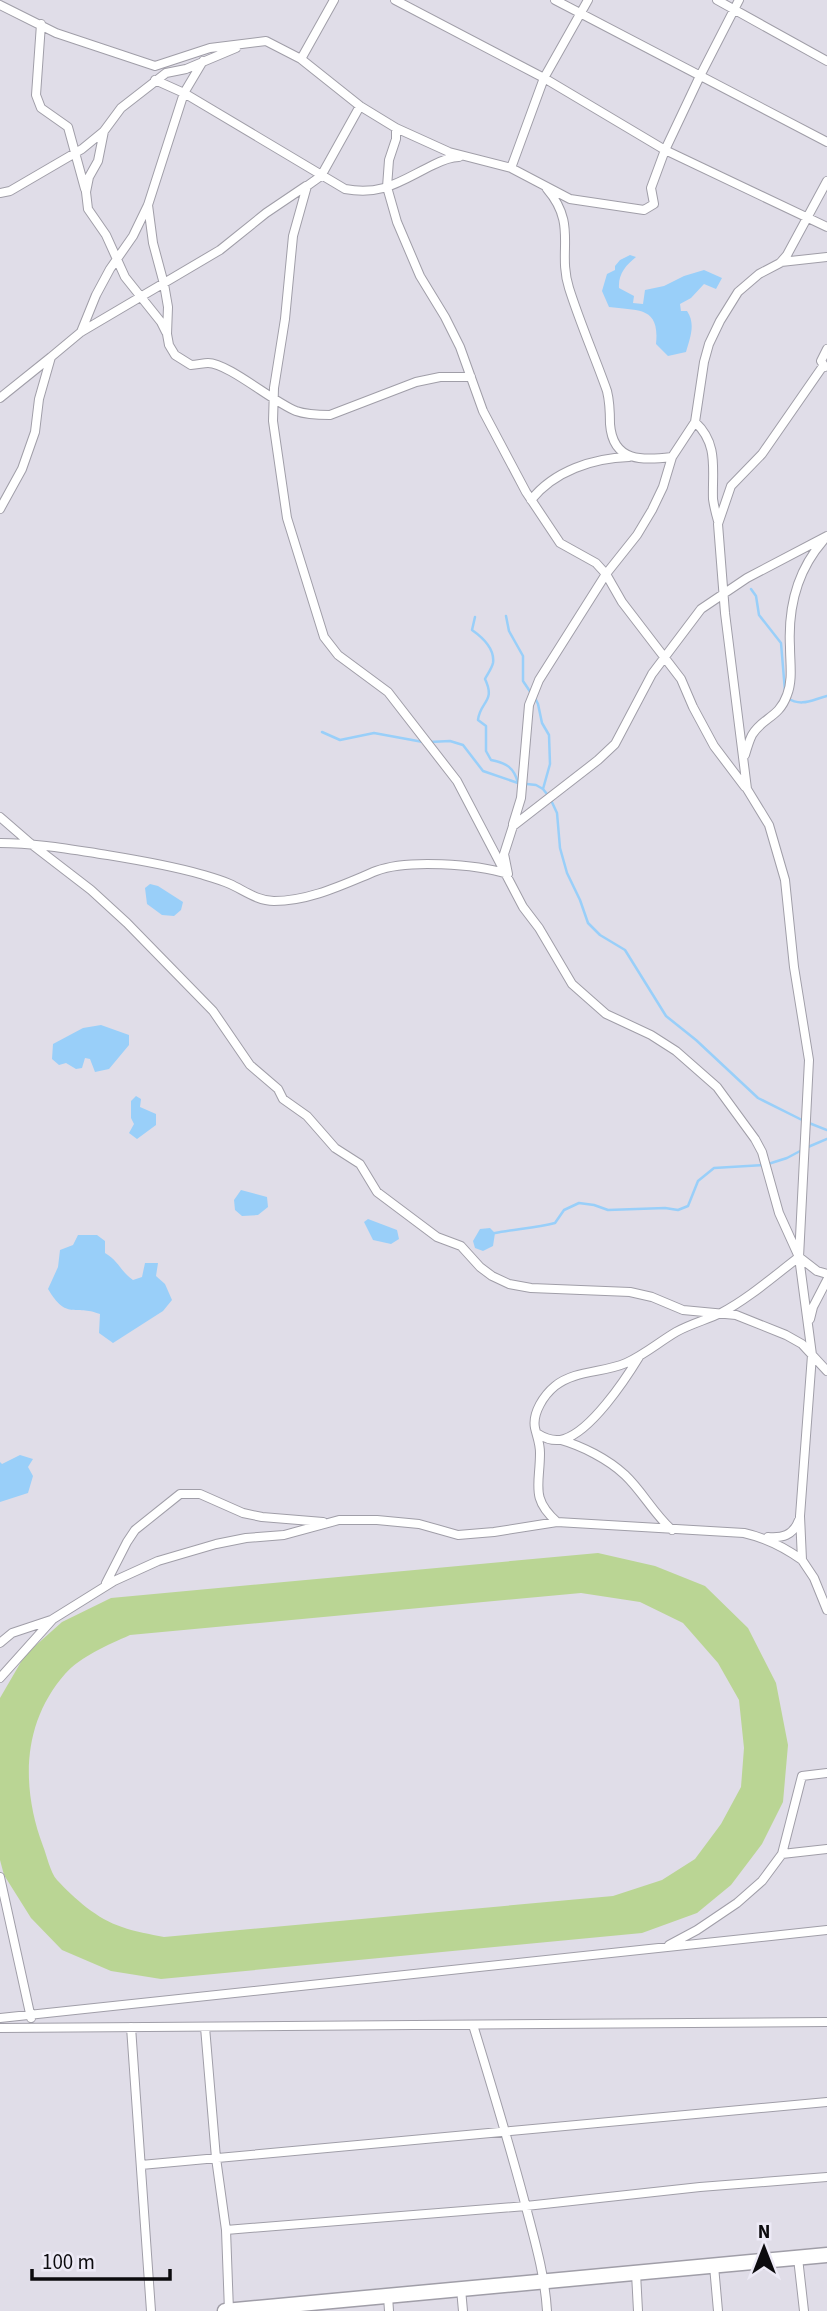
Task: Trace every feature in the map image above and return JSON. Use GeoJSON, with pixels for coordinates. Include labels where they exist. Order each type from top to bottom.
{"type":"FeatureCollection","features":[{"type":"Feature","properties":{"kind":"highway"},"geometry":{"type":"LineString","coordinates":[[227,2311],[827,2255]]}},
{"type":"Feature","properties":{"kind":"street"},"geometry":{"type":"LineString","coordinates":[[301,60],[334,0]]}},
{"type":"Feature","properties":{"kind":"street"},"geometry":{"type":"LineString","coordinates":[[395,0],[544,78],[665,150],[827,227]]}},
{"type":"Feature","properties":{"kind":"street"},"geometry":{"type":"LineString","coordinates":[[555,0],[827,142]]}},
{"type":"Feature","properties":{"kind":"street"},"geometry":{"type":"LineString","coordinates":[[511,168],[544,78],[588,0]]}},
{"type":"Feature","properties":{"kind":"street"},"geometry":{"type":"LineString","coordinates":[[717,0],[827,61]]}},
{"type":"Feature","properties":{"kind":"street"},"geometry":{"type":"LineString","coordinates":[[0,5],[57,33],[155,66],[210,48],[266,41],[301,60],[360,106],[396,128],[449,152],[511,168],[570,199],[644,209],[654,204],[651,188],[665,150],[739,0]]}},
{"type":"Feature","properties":{"kind":"street"},"geometry":{"type":"LineString","coordinates":[[41,24],[36,95],[41,108],[68,127],[80,167],[88,209],[106,234],[125,277],[161,322],[167,334]]}},
{"type":"Feature","properties":{"kind":"street"},"geometry":{"type":"LineString","coordinates":[[0,194],[10,191],[74,153],[104,131],[121,108],[166,73],[186,69],[235,48],[266,41]]}},
{"type":"Feature","properties":{"kind":"street"},"geometry":{"type":"LineString","coordinates":[[82,332],[96,295],[133,236],[148,205],[184,93],[203,61]]}},
{"type":"Feature","properties":{"kind":"street"},"geometry":{"type":"LineString","coordinates":[[155,80],[184,93],[345,189],[367,192],[387,187],[453,157],[471,158]]}},
{"type":"Feature","properties":{"kind":"street"},"geometry":{"type":"LineString","coordinates":[[0,398],[82,332],[220,250],[266,213],[321,176],[360,106]]}},
{"type":"Feature","properties":{"kind":"street"},"geometry":{"type":"LineString","coordinates":[[396,128],[387,187],[405,243],[420,276],[450,327],[483,411],[531,500],[560,543],[596,563],[606,574],[622,601],[681,679],[714,746],[747,789],[769,825],[785,880],[808,1060],[799,1257],[813,1354],[800,1516],[802,1560]]}},
{"type":"Feature","properties":{"kind":"street"},"geometry":{"type":"LineString","coordinates":[[86,192],[89,177],[98,161],[104,131]]}},
{"type":"Feature","properties":{"kind":"street"},"geometry":{"type":"LineString","coordinates":[[508,874],[504,855],[521,798],[529,705],[536,688],[606,574],[637,535],[652,510],[672,457],[695,422],[704,362],[720,321],[738,292],[788,255],[827,181]]}},
{"type":"Feature","properties":{"kind":"street"},"geometry":{"type":"LineString","coordinates":[[542,184],[555,198],[565,219],[568,285],[607,391],[611,406],[610,426],[615,443],[621,451],[632,457]]}},
{"type":"Feature","properties":{"kind":"street"},"geometry":{"type":"LineString","coordinates":[[307,186],[293,236],[274,399],[274,430],[287,518],[324,637],[338,656],[388,692],[457,781],[523,907],[539,928],[572,984],[606,1014],[651,1035],[676,1051],[717,1087],[762,1152],[779,1213],[799,1257],[817,1271],[827,1274]]}},
{"type":"Feature","properties":{"kind":"street"},"geometry":{"type":"LineString","coordinates":[[148,205],[152,243],[168,307],[169,345],[175,355],[191,365],[210,363],[236,374],[298,412],[330,415],[416,382],[440,377],[471,377]]}},
{"type":"Feature","properties":{"kind":"street"},"geometry":{"type":"LineString","coordinates":[[780,263],[827,257]]}},
{"type":"Feature","properties":{"kind":"street"},"geometry":{"type":"LineString","coordinates":[[718,524],[731,486],[762,454],[825,367],[821,361],[827,349]]}},
{"type":"Feature","properties":{"kind":"street"},"geometry":{"type":"LineString","coordinates":[[0,509],[22,469],[35,432],[39,399],[51,357]]}},
{"type":"Feature","properties":{"kind":"street"},"geometry":{"type":"LineString","coordinates":[[695,422],[704,430],[710,445],[715,473],[713,500],[718,524],[747,789]]}},
{"type":"Feature","properties":{"kind":"street"},"geometry":{"type":"LineString","coordinates":[[531,500],[551,481],[589,462],[609,458],[672,457]]}},
{"type":"Feature","properties":{"kind":"street"},"geometry":{"type":"LineString","coordinates":[[513,826],[615,744],[632,709],[665,655],[701,609],[724,592],[827,536]]}},
{"type":"Feature","properties":{"kind":"street"},"geometry":{"type":"LineString","coordinates":[[744,757],[753,734],[761,724],[780,711],[788,694],[791,678],[789,611],[811,555],[827,536]]}},
{"type":"Feature","properties":{"kind":"street"},"geometry":{"type":"LineString","coordinates":[[0,817],[91,890],[136,932],[213,1012],[250,1065],[278,1089],[283,1098],[307,1116],[335,1148],[360,1164],[377,1192],[437,1237],[461,1246],[492,1276],[509,1284],[531,1288],[629,1292],[652,1297],[683,1310],[736,1315],[786,1335],[813,1354],[827,1371]]}},
{"type":"Feature","properties":{"kind":"street"},"geometry":{"type":"LineString","coordinates":[[0,843],[30,843],[156,863],[229,883],[254,897],[272,902],[312,895],[400,864],[471,868],[508,874]]}},
{"type":"Feature","properties":{"kind":"street"},"geometry":{"type":"LineString","coordinates":[[556,1522],[545,1511],[539,1499],[537,1483],[540,1439],[534,1426],[535,1414],[554,1386],[569,1377],[624,1364],[639,1357],[678,1331],[722,1312],[799,1257]]}},
{"type":"Feature","properties":{"kind":"street"},"geometry":{"type":"LineString","coordinates":[[809,1326],[813,1307],[827,1280]]}},
{"type":"Feature","properties":{"kind":"street"},"geometry":{"type":"LineString","coordinates":[[561,1440],[580,1429],[603,1407],[639,1357]]}},
{"type":"Feature","properties":{"kind":"street"},"geometry":{"type":"LineString","coordinates":[[537,1434],[586,1450],[625,1475],[672,1530]]}},
{"type":"Feature","properties":{"kind":"street"},"geometry":{"type":"LineString","coordinates":[[104,1586],[135,1530],[180,1494],[200,1494],[243,1513],[262,1517],[326,1522]]}},
{"type":"Feature","properties":{"kind":"street"},"geometry":{"type":"LineString","coordinates":[[0,1643],[12,1633],[53,1619],[104,1586],[158,1562],[204,1547],[246,1538],[284,1535],[326,1522],[377,1520],[419,1524],[458,1535],[556,1522],[730,1532],[781,1538],[791,1533],[800,1516]]}},
{"type":"Feature","properties":{"kind":"street"},"geometry":{"type":"LineString","coordinates":[[761,1536],[802,1560],[814,1578],[827,1610]]}},
{"type":"Feature","properties":{"kind":"street"},"geometry":{"type":"LineString","coordinates":[[0,1678],[53,1619]]}},
{"type":"Feature","properties":{"kind":"street"},"geometry":{"type":"LineString","coordinates":[[663,1948],[697,1930],[737,1903],[762,1881],[782,1854],[802,1776],[827,1773]]}},
{"type":"Feature","properties":{"kind":"street"},"geometry":{"type":"LineString","coordinates":[[782,1854],[827,1849]]}},
{"type":"Feature","properties":{"kind":"street"},"geometry":{"type":"LineString","coordinates":[[0,1877],[30,2015],[38,2028]]}},
{"type":"Feature","properties":{"kind":"street"},"geometry":{"type":"LineString","coordinates":[[0,2018],[827,1930]]}},
{"type":"Feature","properties":{"kind":"street"},"geometry":{"type":"LineString","coordinates":[[0,2028],[827,2022]]}},
{"type":"Feature","properties":{"kind":"street"},"geometry":{"type":"LineString","coordinates":[[473,2025],[526,2206],[545,2281],[547,2311]]}},
{"type":"Feature","properties":{"kind":"street"},"geometry":{"type":"LineString","coordinates":[[131,2027],[151,2311]]}},
{"type":"Feature","properties":{"kind":"street"},"geometry":{"type":"LineString","coordinates":[[205,2027],[216,2158],[226,2230],[227,2311]]}},
{"type":"Feature","properties":{"kind":"street"},"geometry":{"type":"LineString","coordinates":[[141,2165],[827,2102]]}},
{"type":"Feature","properties":{"kind":"street"},"geometry":{"type":"LineString","coordinates":[[226,2230],[526,2206],[700,2187],[827,2177]]}},
{"type":"Feature","properties":{"kind":"street"},"geometry":{"type":"LineString","coordinates":[[798,2258],[804,2311]]}},
{"type":"Feature","properties":{"kind":"street"},"geometry":{"type":"LineString","coordinates":[[714,2266],[718,2311]]}},
{"type":"Feature","properties":{"kind":"street"},"geometry":{"type":"LineString","coordinates":[[636,2273],[638,2311]]}},
{"type":"Feature","properties":{"kind":"street"},"geometry":{"type":"LineString","coordinates":[[461,2289],[463,2311]]}},
{"type":"Feature","properties":{"kind":"street"},"geometry":{"type":"LineString","coordinates":[[388,2296],[389,2311]]}},
{"type":"Feature","properties":{"kind":"green space"},"geometry":{"type":"Polygon","coordinates":[[[598,1553],[655,1566],[705,1586],[748,1628],[776,1683],[788,1745],[783,1802],[762,1844],[731,1885],[697,1913],[642,1933],[161,1979],[111,1971],[62,1950],[31,1918],[4,1875],[0,1860],[0,1698],[25,1655],[62,1622],[111,1598],[598,1553]],[[581,1593],[130,1635],[87,1656],[65,1674],[40,1713],[33,1734],[29,1779],[31,1801],[52,1873],[71,1894],[104,1919],[127,1929],[164,1937],[613,1896],[662,1880],[695,1859],[721,1824],[741,1787],[744,1748],[739,1700],[718,1663],[683,1623],[640,1602],[581,1593]]]}},
{"type":"Feature","properties":{"kind":"water"},"geometry":{"type":"Polygon","coordinates":[[[630,255],[636,257],[623,270],[619,288],[634,296],[633,303],[643,304],[645,290],[664,286],[704,270],[722,278],[716,289],[704,284],[691,298],[680,304],[681,311],[687,311],[691,321],[686,352],[668,356],[656,344],[654,323],[645,313],[609,307],[602,291],[607,274],[615,270],[620,260],[630,255]]]}},
{"type":"Feature","properties":{"kind":"water"},"geometry":{"type":"Polygon","coordinates":[[[150,884],[183,902],[181,910],[174,916],[162,915],[147,904],[145,888],[150,884]]]}},
{"type":"Feature","properties":{"kind":"water"},"geometry":{"type":"Polygon","coordinates":[[[101,1025],[129,1035],[129,1045],[109,1069],[95,1072],[90,1059],[85,1058],[82,1068],[76,1069],[66,1063],[59,1065],[52,1059],[53,1044],[83,1028],[101,1025]]]}},
{"type":"Feature","properties":{"kind":"water"},"geometry":{"type":"Polygon","coordinates":[[[136,1096],[141,1099],[140,1107],[156,1114],[156,1125],[137,1139],[129,1133],[134,1124],[131,1118],[131,1101],[136,1096]]]}},
{"type":"Feature","properties":{"kind":"water"},"geometry":{"type":"Polygon","coordinates":[[[241,1190],[267,1197],[268,1207],[258,1215],[242,1216],[235,1210],[234,1200],[241,1190]]]}},
{"type":"Feature","properties":{"kind":"water"},"geometry":{"type":"Polygon","coordinates":[[[368,1219],[397,1230],[399,1239],[391,1244],[373,1240],[364,1222],[368,1219]]]}},
{"type":"Feature","properties":{"kind":"water"},"geometry":{"type":"Polygon","coordinates":[[[490,1228],[495,1233],[493,1246],[483,1251],[475,1248],[473,1241],[480,1229],[490,1228]]]}},
{"type":"Feature","properties":{"kind":"water"},"geometry":{"type":"Polygon","coordinates":[[[78,1235],[97,1235],[105,1241],[105,1253],[133,1280],[142,1277],[145,1263],[158,1263],[156,1276],[165,1284],[172,1300],[163,1311],[113,1343],[99,1333],[100,1314],[66,1308],[60,1305],[48,1289],[58,1267],[60,1250],[73,1245],[78,1235]]]}},
{"type":"Feature","properties":{"kind":"water"},"geometry":{"type":"Polygon","coordinates":[[[20,1455],[33,1459],[28,1467],[33,1476],[28,1493],[0,1502],[0,1462],[2,1464],[20,1455]]]}},
{"type":"Feature","properties":{"kind":"waterway"},"geometry":{"type":"LineString","coordinates":[[751,589],[756,596],[759,615],[781,643],[785,691]]}},
{"type":"Feature","properties":{"kind":"waterway"},"geometry":{"type":"LineString","coordinates":[[506,616],[509,631],[523,656],[523,681],[531,693]]}},
{"type":"Feature","properties":{"kind":"waterway"},"geometry":{"type":"LineString","coordinates":[[475,617],[472,630],[487,644],[493,658],[485,679],[488,697],[478,720],[486,726],[486,751],[491,760],[512,769],[518,783],[536,785],[550,798],[557,813],[560,848],[567,873],[588,923],[600,935],[625,950],[666,1016],[758,1098],[802,1120]]}},
{"type":"Feature","properties":{"kind":"waterway"},"geometry":{"type":"LineString","coordinates":[[787,698],[802,702],[827,696]]}},
{"type":"Feature","properties":{"kind":"waterway"},"geometry":{"type":"LineString","coordinates":[[535,698],[542,723],[549,735],[550,764],[543,789]]}},
{"type":"Feature","properties":{"kind":"waterway"},"geometry":{"type":"LineString","coordinates":[[322,732],[340,740],[374,733],[423,742]]}},
{"type":"Feature","properties":{"kind":"waterway"},"geometry":{"type":"LineString","coordinates":[[429,742],[450,741],[463,745],[483,771],[518,783]]}},
{"type":"Feature","properties":{"kind":"waterway"},"geometry":{"type":"LineString","coordinates":[[809,1123],[827,1130]]}},
{"type":"Feature","properties":{"kind":"waterway"},"geometry":{"type":"LineString","coordinates":[[808,1147],[827,1139]]}},
{"type":"Feature","properties":{"kind":"waterway"},"geometry":{"type":"LineString","coordinates":[[495,1233],[555,1223],[564,1210],[579,1203],[608,1210],[678,1210],[688,1206],[698,1181],[714,1168],[765,1165],[802,1150]]}}]}
